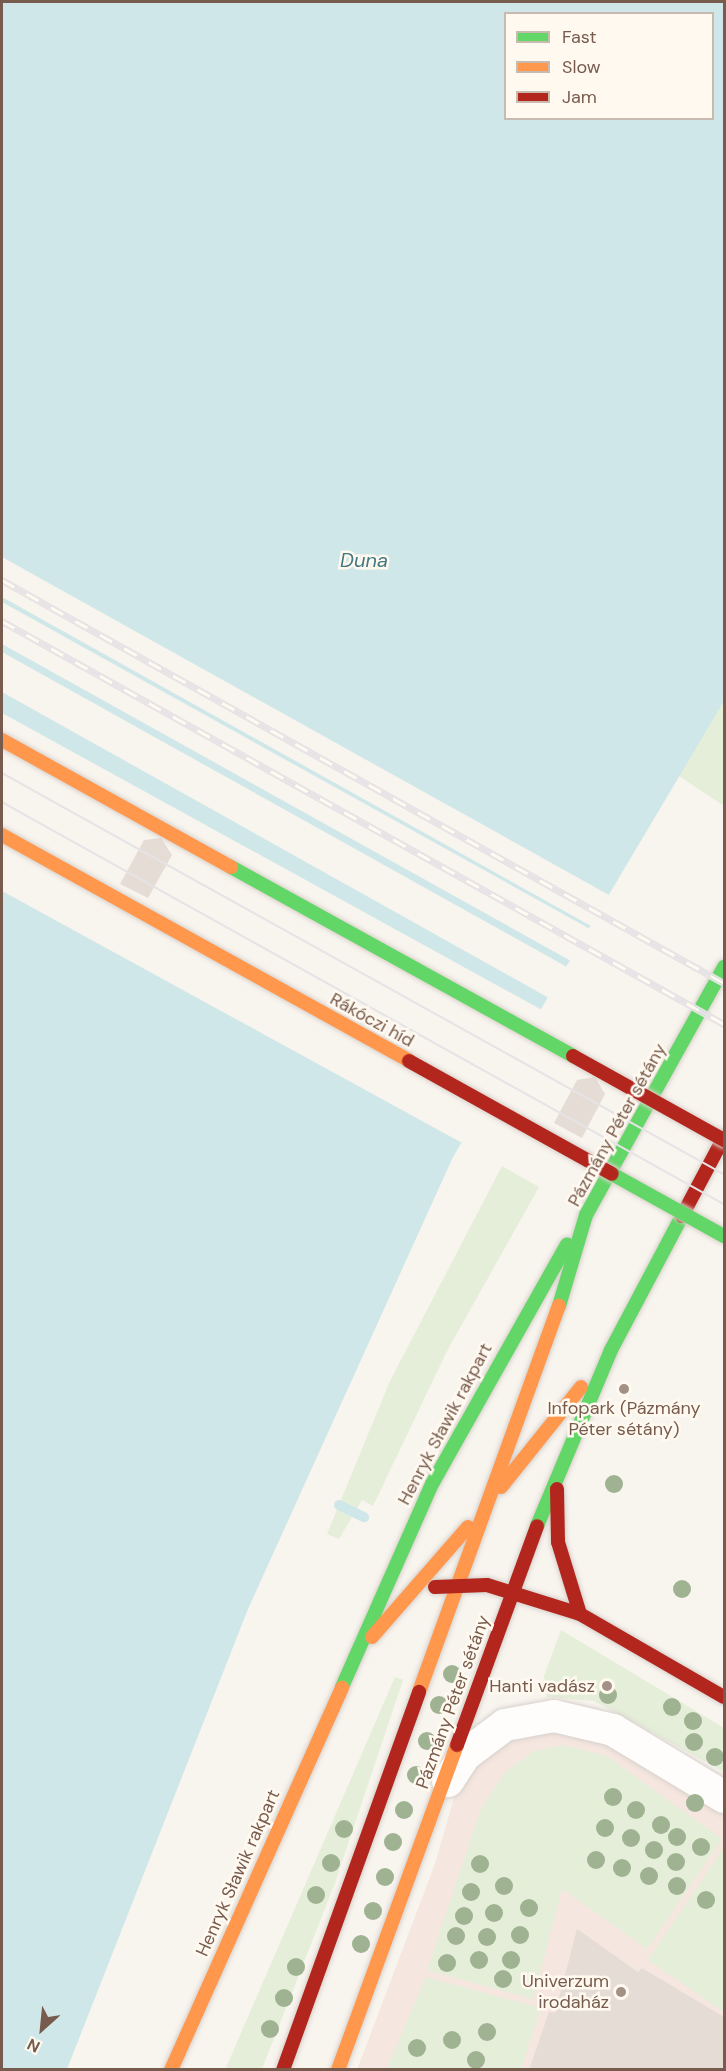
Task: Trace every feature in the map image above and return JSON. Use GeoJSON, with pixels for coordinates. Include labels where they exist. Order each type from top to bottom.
{"type":"FeatureCollection","features":[{"type":"Feature","properties":{"kind":"main road"},"geometry":{"type":"LineString","coordinates":[[2,740],[724,1138]]}},
{"type":"Feature","properties":{"kind":"main road","name":"Rákóczi híd"},"geometry":{"type":"LineString","coordinates":[[2,835],[724,1236]]}},
{"type":"Feature","properties":{"kind":"main road","name":"Pázmány Péter sétány"},"geometry":{"type":"LineString","coordinates":[[283,2070],[456,1583],[561,1300],[586,1215],[724,967]]}},
{"type":"Feature","properties":{"kind":"main road","name":"Pázmány Péter sétány"},"geometry":{"type":"LineString","coordinates":[[338,2070],[558,1469],[611,1350],[724,1138]]}},
{"type":"Feature","properties":{"kind":"main road","name":"Henryk Sławik rakpart"},"geometry":{"type":"LineString","coordinates":[[171,2070],[432,1484],[536,1292],[586,1215]]}},
{"type":"Feature","properties":{"kind":"main road","name":"Pázmány Péter sétány"},"geometry":{"type":"LineString","coordinates":[[483,1510],[611,1350]]}},
{"type":"Feature","properties":{"kind":"main road"},"geometry":{"type":"LineString","coordinates":[[558,1469],[558,1542],[580,1614]]}},
{"type":"Feature","properties":{"kind":"main road","name":"Henryk Sławik rakpart"},"geometry":{"type":"LineString","coordinates":[[355,1660],[483,1510]]}},
{"type":"Feature","properties":{"kind":"main road"},"geometry":{"type":"LineString","coordinates":[[405,1603],[431,1588],[456,1583],[512,1591],[580,1614],[724,1697]]}},
{"type":"Feature","properties":{"kind":"street"},"geometry":{"type":"LineString","coordinates":[[441,1792],[483,1738],[521,1718],[554,1716],[613,1730],[724,1797]]}},
{"type":"Feature","properties":{"kind":"shaded area"},"geometry":{"type":"Polygon","coordinates":[[[555,1726],[613,1744],[724,1809],[724,2069],[357,2070],[435,1864],[458,1784],[492,1740],[555,1726]]]}},
{"type":"Feature","properties":{"kind":"green space"},"geometry":{"type":"Polygon","coordinates":[[[724,701],[724,806],[676,774],[724,701]]]}},
{"type":"Feature","properties":{"kind":"green space"},"geometry":{"type":"Polygon","coordinates":[[[502,1166],[539,1187],[447,1351],[373,1506],[362,1500],[339,1539],[327,1534],[390,1381],[502,1166]]]}},
{"type":"Feature","properties":{"kind":"green space"},"geometry":{"type":"Polygon","coordinates":[[[561,1630],[724,1728],[724,1772],[594,1701],[547,1697],[544,1676],[561,1630]]]}},
{"type":"Feature","properties":{"kind":"green space"},"geometry":{"type":"Polygon","coordinates":[[[395,1677],[403,1680],[335,1883],[262,2069],[225,2070],[395,1677]]]}},
{"type":"Feature","properties":{"kind":"green space"},"geometry":{"type":"Polygon","coordinates":[[[563,1745],[607,1756],[722,1839],[647,1949],[562,1889],[533,1999],[427,1970],[481,1809],[505,1772],[534,1751],[563,1745]]]}},
{"type":"Feature","properties":{"kind":"green space"},"geometry":{"type":"Polygon","coordinates":[[[724,1847],[724,2012],[648,1960],[724,1847]]]}},
{"type":"Feature","properties":{"kind":"green space"},"geometry":{"type":"Polygon","coordinates":[[[426,1977],[541,2008],[521,2069],[387,2069],[426,1977]]]}},
{"type":"Feature","properties":{"kind":"water","name":"Duna"},"geometry":{"type":"Polygon","coordinates":[[[2,2],[724,2],[724,701],[453,1157],[248,1609],[67,2069],[2,2070],[2,2]]]}},
{"type":"Feature","properties":{"kind":"pier"},"geometry":{"type":"Polygon","coordinates":[[[2,557],[609,895],[591,926],[2,597],[2,557]]]}},
{"type":"Feature","properties":{"kind":"pier"},"geometry":{"type":"Polygon","coordinates":[[[2,602],[590,929],[571,961],[2,644],[2,602]]]}},
{"type":"Feature","properties":{"kind":"pier"},"geometry":{"type":"Polygon","coordinates":[[[2,652],[567,967],[549,998],[2,692],[2,652]]]}},
{"type":"Feature","properties":{"kind":"pier"},"geometry":{"type":"Polygon","coordinates":[[[2,713],[542,1010],[464,1144],[2,891],[2,713]]]}},
{"type":"Feature","properties":{"kind":"building"},"geometry":{"type":"Polygon","coordinates":[[[161,838],[172,855],[148,898],[120,884],[144,840],[161,838]]]}},
{"type":"Feature","properties":{"kind":"building"},"geometry":{"type":"Polygon","coordinates":[[[595,1077],[605,1094],[582,1138],[554,1123],[577,1080],[595,1077]]]}},
{"type":"Feature","properties":{"kind":"building","name":"Univerzum irodaház"},"geometry":{"type":"Polygon","coordinates":[[[577,1929],[638,1972],[642,1968],[724,2017],[724,2070],[529,2070],[549,2012],[555,2013],[577,1929]]]}},
{"type":"Feature","properties":{"kind":"waterway"},"geometry":{"type":"LineString","coordinates":[[339,1505],[364,1517]]}},
{"type":"Feature","properties":{"kind":"tram line"},"geometry":{"type":"LineString","coordinates":[[2,773],[724,1174]]}},
{"type":"Feature","properties":{"kind":"tram line"},"geometry":{"type":"LineString","coordinates":[[2,802],[724,1204]]}},
{"type":"Feature","properties":{"kind":"railway"},"geometry":{"type":"LineString","coordinates":[[2,580],[724,983]]}},
{"type":"Feature","properties":{"kind":"railway"},"geometry":{"type":"LineString","coordinates":[[2,621],[724,1024]]}},
{"type":"Feature","properties":{"kind":"traffic: fast"},"geometry":{"type":"LineString","coordinates":[[231,867],[573,1056]]}},
{"type":"Feature","properties":{"kind":"traffic: fast"},"geometry":{"type":"LineString","coordinates":[[559,1306],[586,1215],[724,967]]}},
{"type":"Feature","properties":{"kind":"traffic: fast"},"geometry":{"type":"LineString","coordinates":[[612,1174],[724,1236]]}},
{"type":"Feature","properties":{"kind":"traffic: fast"},"geometry":{"type":"LineString","coordinates":[[537,1526],[611,1350],[682,1216]]}},
{"type":"Feature","properties":{"kind":"traffic: fast"},"geometry":{"type":"LineString","coordinates":[[342,1687],[432,1484],[567,1244]]}},
{"type":"Feature","properties":{"kind":"traffic: slow"},"geometry":{"type":"LineString","coordinates":[[2,740],[231,867]]}},
{"type":"Feature","properties":{"kind":"traffic: slow"},"geometry":{"type":"LineString","coordinates":[[2,835],[409,1061]]}},
{"type":"Feature","properties":{"kind":"traffic: slow"},"geometry":{"type":"LineString","coordinates":[[419,1692],[559,1306]]}},
{"type":"Feature","properties":{"kind":"traffic: slow"},"geometry":{"type":"LineString","coordinates":[[501,1487],[581,1387]]}},
{"type":"Feature","properties":{"kind":"traffic: slow"},"geometry":{"type":"LineString","coordinates":[[372,1637],[468,1527]]}},
{"type":"Feature","properties":{"kind":"traffic: slow"},"geometry":{"type":"LineString","coordinates":[[171,2070],[342,1687]]}},
{"type":"Feature","properties":{"kind":"traffic: slow"},"geometry":{"type":"LineString","coordinates":[[338,2070],[457,1745]]}},
{"type":"Feature","properties":{"kind":"traffic: jam"},"geometry":{"type":"LineString","coordinates":[[573,1056],[724,1140]]}},
{"type":"Feature","properties":{"kind":"traffic: jam"},"geometry":{"type":"LineString","coordinates":[[409,1061],[612,1174]]}},
{"type":"Feature","properties":{"kind":"traffic: jam"},"geometry":{"type":"LineString","coordinates":[[682,1216],[724,1137]]}},
{"type":"Feature","properties":{"kind":"traffic: jam"},"geometry":{"type":"LineString","coordinates":[[557,1489],[558,1542],[580,1614]]}},
{"type":"Feature","properties":{"kind":"traffic: jam"},"geometry":{"type":"LineString","coordinates":[[457,1745],[537,1526]]}},
{"type":"Feature","properties":{"kind":"traffic: jam"},"geometry":{"type":"LineString","coordinates":[[435,1587],[487,1585],[580,1614]]}},
{"type":"Feature","properties":{"kind":"traffic: jam"},"geometry":{"type":"LineString","coordinates":[[580,1614],[724,1697]]}},
{"type":"Feature","properties":{"kind":"traffic: jam"},"geometry":{"type":"LineString","coordinates":[[283,2070],[419,1692]]}},
{"type":"Feature","properties":{"kind":"place","name":"Infopark (Pázmány Péter sétány)"},"geometry":{"type":"Point","coordinates":[624,1389]}},
{"type":"Feature","properties":{"kind":"place","name":"Hanti vadász"},"geometry":{"type":"Point","coordinates":[607,1686]}},
{"type":"Feature","properties":{"kind":"place","name":"Univerzum irodaház"},"geometry":{"type":"Point","coordinates":[621,1992]}}]}
